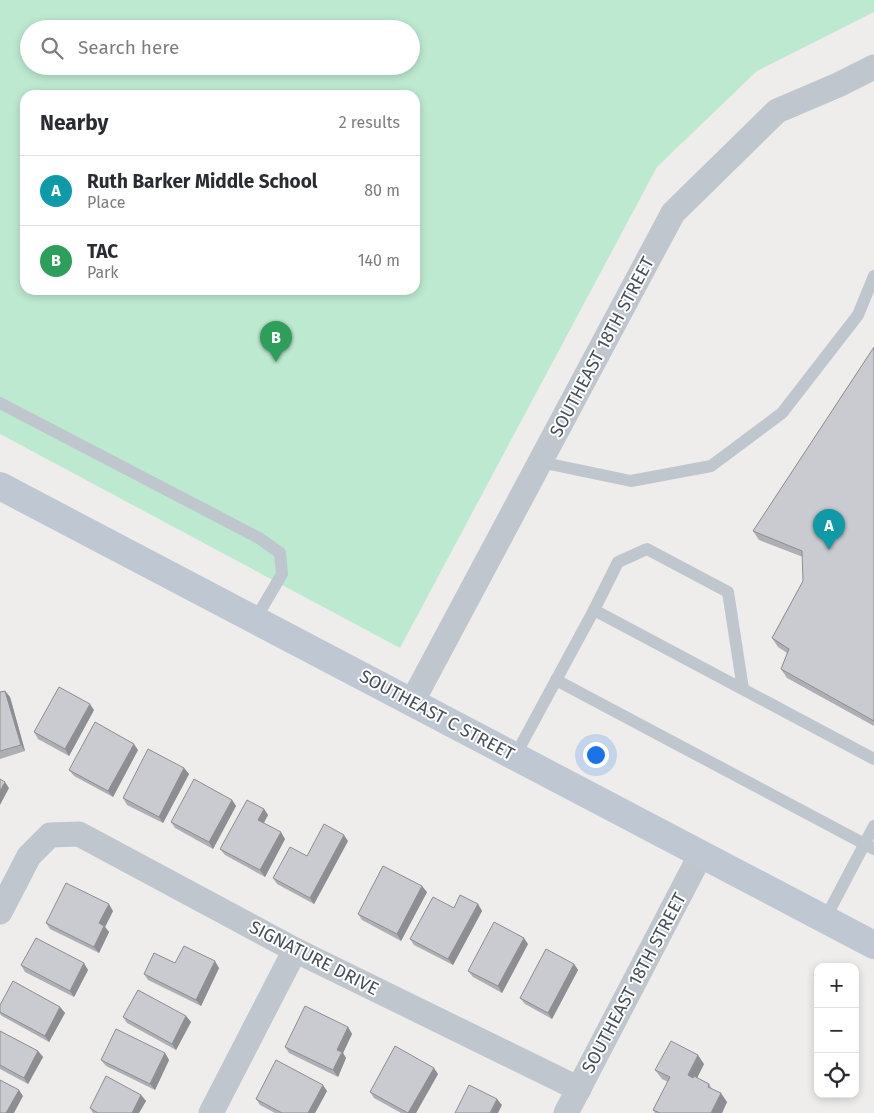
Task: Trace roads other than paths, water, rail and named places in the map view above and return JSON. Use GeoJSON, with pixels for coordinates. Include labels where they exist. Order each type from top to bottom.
{"type":"FeatureCollection","features":[{"type":"Feature","properties":{"kind":"street","name":"SOUTHEAST 18TH STREET"},"geometry":{"type":"LineString","coordinates":[[412,702],[674,214],[777,111],[838,85],[874,67]]}},
{"type":"Feature","properties":{"kind":"street","name":"SOUTHEAST C STREET"},"geometry":{"type":"LineString","coordinates":[[0,486],[874,945]]}},
{"type":"Feature","properties":{"kind":"street","name":"SIGNATURE DRIVE"},"geometry":{"type":"LineString","coordinates":[[0,912],[29,856],[50,835],[79,834],[295,950],[579,1089]]}},
{"type":"Feature","properties":{"kind":"street","name":"SOUTHEAST 18TH STREET"},"geometry":{"type":"LineString","coordinates":[[566,1113],[701,854]]}},
{"type":"Feature","properties":{"kind":"street"},"geometry":{"type":"LineString","coordinates":[[210,1113],[295,950]]}},
{"type":"Feature","properties":{"kind":"lane"},"geometry":{"type":"LineString","coordinates":[[540,462],[631,481],[711,466],[782,413],[858,315],[874,276]]}},
{"type":"Feature","properties":{"kind":"lane"},"geometry":{"type":"LineString","coordinates":[[0,403],[258,538],[280,554],[282,574],[255,620]]}},
{"type":"Feature","properties":{"kind":"lane"},"geometry":{"type":"LineString","coordinates":[[515,756],[618,562],[648,549],[728,592],[743,689]]}},
{"type":"Feature","properties":{"kind":"lane"},"geometry":{"type":"LineString","coordinates":[[594,610],[874,759]]}},
{"type":"Feature","properties":{"kind":"lane"},"geometry":{"type":"LineString","coordinates":[[556,680],[869,847]]}},
{"type":"Feature","properties":{"kind":"lane"},"geometry":{"type":"LineString","coordinates":[[825,919],[869,847],[874,826]]}},
{"type":"Feature","properties":{"kind":"place","name":"TAC"},"geometry":{"type":"Point","coordinates":[276,362]}},
{"type":"Feature","properties":{"kind":"place","name":"Ruth Barker Middle School"},"geometry":{"type":"Point","coordinates":[829,550]}}]}
